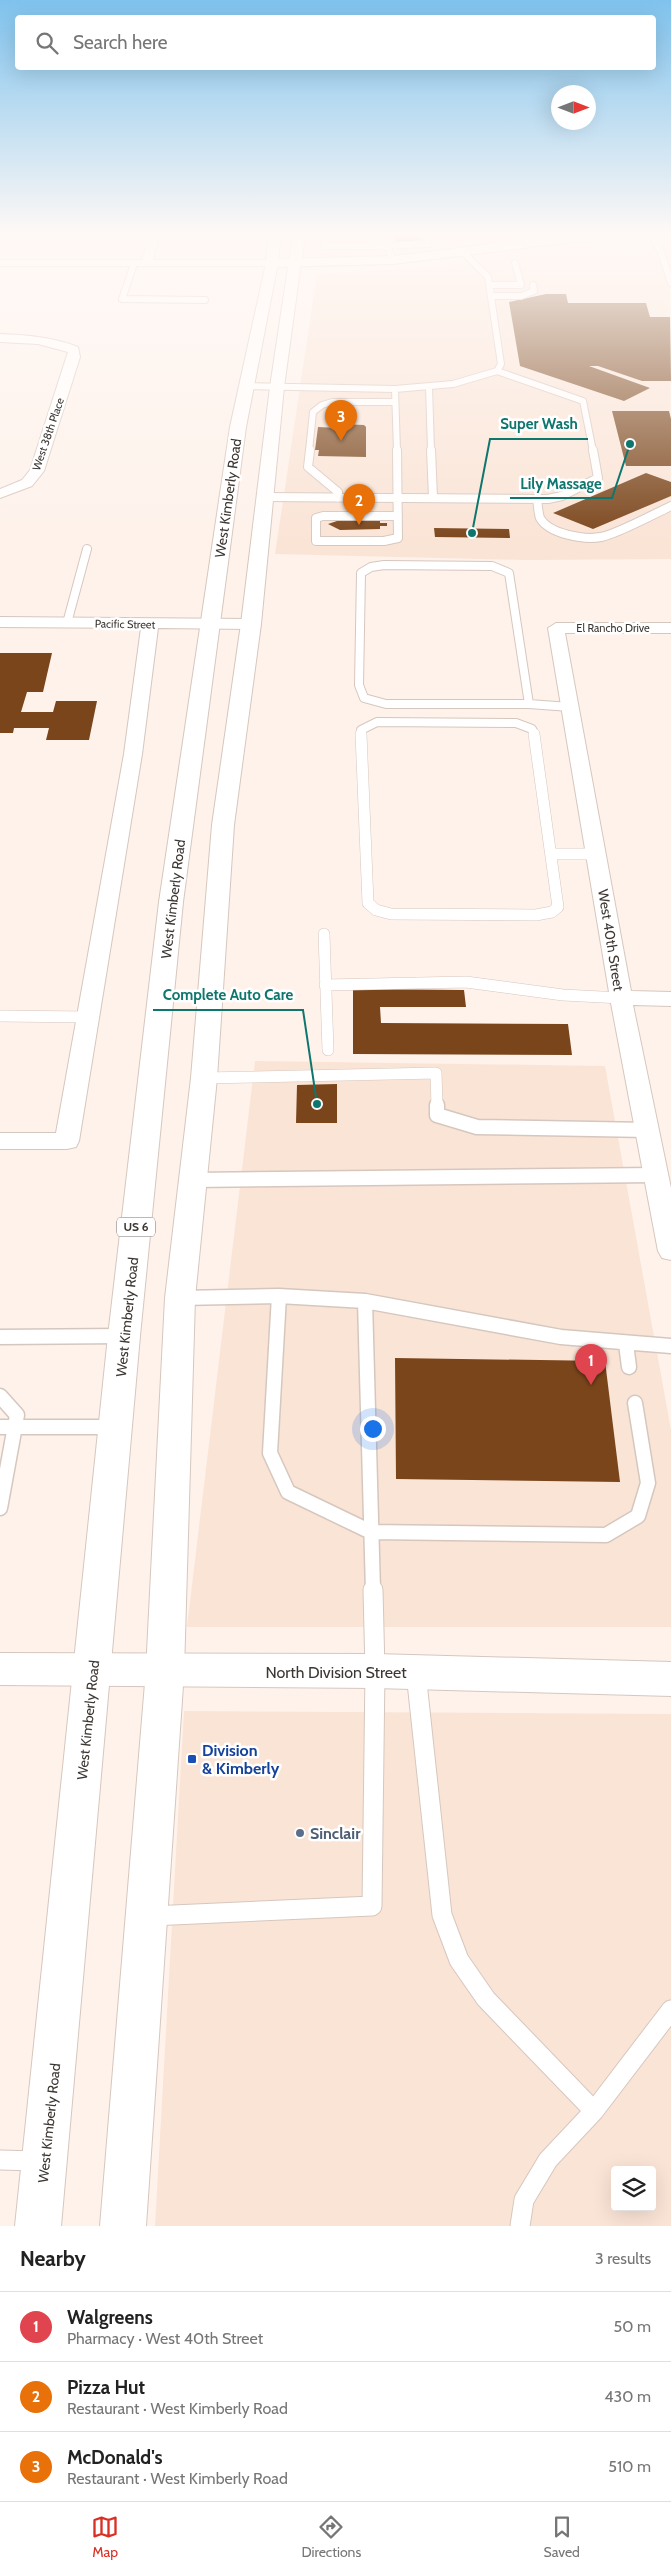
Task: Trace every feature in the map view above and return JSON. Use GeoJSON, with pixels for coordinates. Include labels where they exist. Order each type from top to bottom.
{"type":"FeatureCollection","features":[{"type":"Feature","properties":{"kind":"main road","name":"West Kimberly Road"},"geometry":{"type":"LineString","coordinates":[[38,2226],[124,1336],[171,902],[246,386],[260,338]]}},
{"type":"Feature","properties":{"kind":"main road","name":"West Kimberly Road"},"geometry":{"type":"LineString","coordinates":[[123,2226],[165,1671],[180,1298],[204,1078],[223,825],[250,624],[277,387],[279,338]]}},
{"type":"Feature","properties":{"kind":"main road","name":"North Division Street"},"geometry":{"type":"LineString","coordinates":[[0,1669],[93,1671],[375,1671],[671,1679]]}},
{"type":"Feature","properties":{"kind":"street","name":"West 38th Place"},"geometry":{"type":"LineString","coordinates":[[0,338],[41,339],[74,350],[74,357],[36,471],[27,483],[6,492]]}},
{"type":"Feature","properties":{"kind":"street","name":"Pacific Street"},"geometry":{"type":"LineString","coordinates":[[0,622],[250,624]]}},
{"type":"Feature","properties":{"kind":"street"},"geometry":{"type":"LineString","coordinates":[[0,1141],[67,1142],[133,758],[150,624]]}},
{"type":"Feature","properties":{"kind":"street","name":"El Rancho Drive"},"geometry":{"type":"LineString","coordinates":[[556,628],[671,628]]}},
{"type":"Feature","properties":{"kind":"street","name":"West 40th Street"},"geometry":{"type":"LineString","coordinates":[[556,628],[621,998],[671,1251]]}},
{"type":"Feature","properties":{"kind":"street"},"geometry":{"type":"LineString","coordinates":[[621,998],[671,998]]}},
{"type":"Feature","properties":{"kind":"lane"},"geometry":{"type":"LineString","coordinates":[[246,386],[395,389],[429,387],[468,381],[497,370],[501,364],[498,338]]}},
{"type":"Feature","properties":{"kind":"lane"},"geometry":{"type":"LineString","coordinates":[[264,497],[537,499],[562,496],[598,478],[582,400],[497,370]]}},
{"type":"Feature","properties":{"kind":"lane"},"geometry":{"type":"LineString","coordinates":[[429,387],[433,497]]}},
{"type":"Feature","properties":{"kind":"lane"},"geometry":{"type":"LineString","coordinates":[[395,389],[399,499],[398,538],[384,541],[316,541],[316,518],[323,516],[398,516]]}},
{"type":"Feature","properties":{"kind":"lane"},"geometry":{"type":"LineString","coordinates":[[338,498],[338,492],[308,467],[313,412],[322,405],[332,402],[395,402]]}},
{"type":"Feature","properties":{"kind":"lane"},"geometry":{"type":"LineString","coordinates":[[537,499],[541,519],[546,524],[581,538],[591,539],[671,506]]}},
{"type":"Feature","properties":{"kind":"lane"},"geometry":{"type":"LineString","coordinates":[[67,623],[87,549]]}},
{"type":"Feature","properties":{"kind":"lane"},"geometry":{"type":"LineString","coordinates":[[529,704],[509,573],[492,566],[384,565],[361,572],[359,685],[364,698],[386,704],[529,704],[570,707]]}},
{"type":"Feature","properties":{"kind":"lane"},"geometry":{"type":"LineString","coordinates":[[377,722],[516,723],[532,729],[535,735],[552,854],[558,906],[552,912],[536,915],[391,914],[376,910],[368,903],[361,730],[369,724],[377,722]]}},
{"type":"Feature","properties":{"kind":"lane"},"geometry":{"type":"LineString","coordinates":[[552,854],[597,854]]}},
{"type":"Feature","properties":{"kind":"lane"},"geometry":{"type":"LineString","coordinates":[[324,934],[328,1050]]}},
{"type":"Feature","properties":{"kind":"lane"},"geometry":{"type":"LineString","coordinates":[[325,985],[466,982],[563,995],[621,998]]}},
{"type":"Feature","properties":{"kind":"lane"},"geometry":{"type":"LineString","coordinates":[[0,1016],[88,1017]]}},
{"type":"Feature","properties":{"kind":"lane"},"geometry":{"type":"LineString","coordinates":[[204,1078],[436,1072],[437,1115],[477,1127],[648,1130]]}},
{"type":"Feature","properties":{"kind":"lane"},"geometry":{"type":"LineString","coordinates":[[193,1180],[656,1175]]}},
{"type":"Feature","properties":{"kind":"lane"},"geometry":{"type":"LineString","coordinates":[[279,1296],[270,1453],[288,1492],[371,1532],[606,1535],[638,1516],[648,1483],[635,1403]]}},
{"type":"Feature","properties":{"kind":"lane"},"geometry":{"type":"LineString","coordinates":[[180,1298],[279,1296],[365,1302],[561,1337],[626,1344],[671,1346]]}},
{"type":"Feature","properties":{"kind":"lane"},"geometry":{"type":"LineString","coordinates":[[146,1916],[372,1906],[375,1671],[365,1302]]}},
{"type":"Feature","properties":{"kind":"lane"},"geometry":{"type":"LineString","coordinates":[[0,1337],[124,1336]]}},
{"type":"Feature","properties":{"kind":"lane"},"geometry":{"type":"LineString","coordinates":[[626,1344],[629,1367]]}},
{"type":"Feature","properties":{"kind":"lane"},"geometry":{"type":"LineString","coordinates":[[0,1396],[17,1415],[7,1427],[0,1508]]}},
{"type":"Feature","properties":{"kind":"lane"},"geometry":{"type":"LineString","coordinates":[[7,1427],[116,1427]]}},
{"type":"Feature","properties":{"kind":"lane"},"geometry":{"type":"LineString","coordinates":[[416,1673],[442,1915],[459,1960],[486,1999],[594,2111]]}},
{"type":"Feature","properties":{"kind":"lane"},"geometry":{"type":"LineString","coordinates":[[520,2226],[524,2200],[548,2160],[594,2111],[671,2010]]}},
{"type":"Feature","properties":{"kind":"lane"},"geometry":{"type":"LineString","coordinates":[[0,2160],[45,2162]]}},
{"type":"Feature","properties":{"kind":"shaded area"},"geometry":{"type":"Polygon","coordinates":[[[307,338],[670,338],[671,559],[524,560],[275,554],[307,338]]]}},
{"type":"Feature","properties":{"kind":"shaded area"},"geometry":{"type":"Polygon","coordinates":[[[255,1061],[605,1066],[671,1430],[671,1627],[187,1627],[255,1061]]]}},
{"type":"Feature","properties":{"kind":"shaded area"},"geometry":{"type":"Polygon","coordinates":[[[184,1711],[671,1714],[671,2226],[155,2226],[184,1711]]]}},
{"type":"Feature","properties":{"kind":"building"},"geometry":{"type":"Polygon","coordinates":[[[515,338],[670,338],[671,381],[642,381],[598,366],[589,366],[650,388],[624,401],[520,366],[515,338]]]}},
{"type":"Feature","properties":{"kind":"building"},"geometry":{"type":"Polygon","coordinates":[[[612,411],[669,411],[671,419],[671,466],[626,466],[612,411]]]}},
{"type":"Feature","properties":{"kind":"building"},"geometry":{"type":"Polygon","coordinates":[[[339,424],[364,425],[366,427],[366,457],[318,456],[319,450],[315,450],[318,427],[339,428],[339,424]]]}},
{"type":"Feature","properties":{"kind":"building"},"geometry":{"type":"Polygon","coordinates":[[[646,473],[671,482],[671,496],[593,529],[553,513],[646,473]]]}},
{"type":"Feature","properties":{"kind":"building"},"geometry":{"type":"Polygon","coordinates":[[[340,520],[380,521],[380,523],[387,523],[387,526],[380,526],[380,529],[340,530],[328,524],[340,520]]]}},
{"type":"Feature","properties":{"kind":"building"},"geometry":{"type":"Polygon","coordinates":[[[434,528],[509,529],[510,538],[435,537],[434,528]]]}},
{"type":"Feature","properties":{"kind":"building"},"geometry":{"type":"Polygon","coordinates":[[[0,653],[52,653],[43,692],[27,692],[21,712],[53,712],[56,701],[97,701],[89,740],[46,740],[49,728],[14,728],[13,733],[0,733],[0,653]]]}},
{"type":"Feature","properties":{"kind":"building"},"geometry":{"type":"Polygon","coordinates":[[[353,989],[464,990],[466,1007],[380,1007],[381,1023],[568,1024],[572,1055],[353,1054],[353,989]]]}},
{"type":"Feature","properties":{"kind":"building"},"geometry":{"type":"Polygon","coordinates":[[[337,1084],[337,1123],[296,1123],[297,1085],[337,1084]]]}},
{"type":"Feature","properties":{"kind":"building"},"geometry":{"type":"Polygon","coordinates":[[[395,1358],[605,1361],[620,1482],[396,1479],[395,1358]]]}},
{"type":"Feature","properties":{"kind":"place","name":"McDonald's"},"geometry":{"type":"Point","coordinates":[341,441]}},
{"type":"Feature","properties":{"kind":"place","name":"Lily Massage"},"geometry":{"type":"Point","coordinates":[630,444]}},
{"type":"Feature","properties":{"kind":"place","name":"Pizza Hut"},"geometry":{"type":"Point","coordinates":[359,525]}},
{"type":"Feature","properties":{"kind":"place","name":"Super Wash"},"geometry":{"type":"Point","coordinates":[472,533]}},
{"type":"Feature","properties":{"kind":"place","name":"Complete Auto Care"},"geometry":{"type":"Point","coordinates":[317,1104]}},
{"type":"Feature","properties":{"kind":"place","name":"Walgreens"},"geometry":{"type":"Point","coordinates":[591,1385]}},
{"type":"Feature","properties":{"kind":"place","name":"Division & Kimberly"},"geometry":{"type":"Point","coordinates":[192,1759]}},
{"type":"Feature","properties":{"kind":"place","name":"Sinclair"},"geometry":{"type":"Point","coordinates":[300,1833]}}]}
